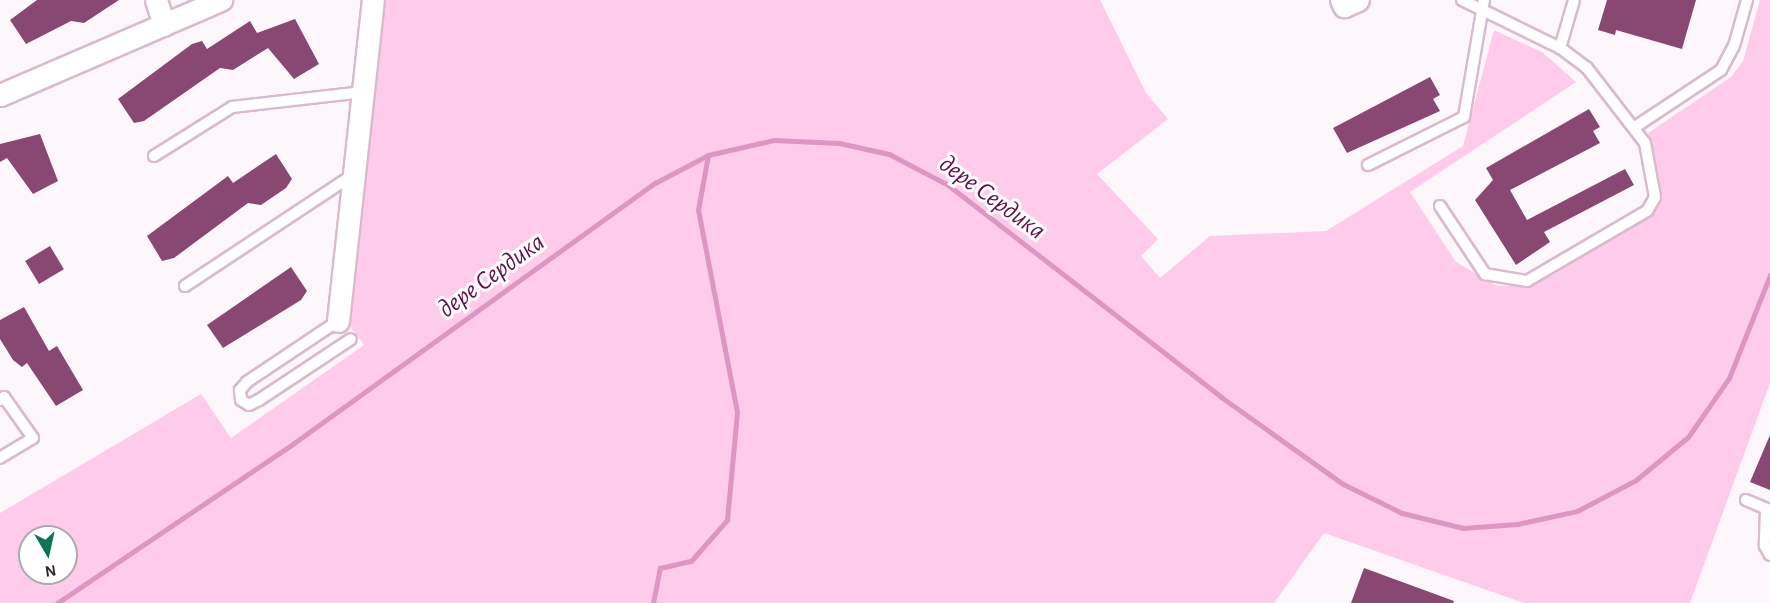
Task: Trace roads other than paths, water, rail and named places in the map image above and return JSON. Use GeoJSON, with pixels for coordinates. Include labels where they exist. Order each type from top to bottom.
{"type":"FeatureCollection","features":[{"type":"Feature","properties":{"kind":"street"},"geometry":{"type":"LineString","coordinates":[[156,0],[164,25]]}},
{"type":"Feature","properties":{"kind":"street"},"geometry":{"type":"LineString","coordinates":[[0,95],[221,0]]}},
{"type":"Feature","properties":{"kind":"street"},"geometry":{"type":"LineString","coordinates":[[338,321],[373,0]]}},
{"type":"Feature","properties":{"kind":"street"},"geometry":{"type":"LineString","coordinates":[[1341,0],[1344,6],[1358,0]]}},
{"type":"Feature","properties":{"kind":"lane"},"geometry":{"type":"LineString","coordinates":[[1440,206],[1485,274],[1527,281],[1647,211],[1655,197],[1653,174],[1635,127],[1587,68],[1560,48],[1462,0]]}},
{"type":"Feature","properties":{"kind":"lane"},"geometry":{"type":"LineString","coordinates":[[1368,165],[1464,117],[1485,13],[1485,0]]}},
{"type":"Feature","properties":{"kind":"lane"},"geometry":{"type":"LineString","coordinates":[[1560,48],[1574,0]]}},
{"type":"Feature","properties":{"kind":"lane"},"geometry":{"type":"LineString","coordinates":[[1635,127],[1721,70],[1734,46],[1747,0]]}},
{"type":"Feature","properties":{"kind":"lane"},"geometry":{"type":"LineString","coordinates":[[154,156],[232,107],[363,92]]}},
{"type":"Feature","properties":{"kind":"lane"},"geometry":{"type":"LineString","coordinates":[[185,286],[354,174]]}},
{"type":"Feature","properties":{"kind":"lane"},"geometry":{"type":"LineString","coordinates":[[338,321],[247,382],[240,390],[241,400],[249,405],[259,400],[351,339]]}},
{"type":"Feature","properties":{"kind":"lane"},"geometry":{"type":"LineString","coordinates":[[0,400],[4,397],[33,438],[0,458]]}},
{"type":"Feature","properties":{"kind":"lane"},"geometry":{"type":"LineString","coordinates":[[1746,500],[1768,510],[1765,546],[1770,555]]}},
{"type":"Feature","properties":{"kind":"waterway","name":"дере Сердика"},"geometry":{"type":"LineString","coordinates":[[57,603],[294,443],[655,183],[708,155],[774,140],[839,143],[889,154],[948,185],[1221,397],[1343,484],[1402,513],[1463,528],[1517,524],[1577,511],[1636,480],[1688,437],[1729,378],[1770,275]]}},
{"type":"Feature","properties":{"kind":"waterway"},"geometry":{"type":"LineString","coordinates":[[653,603],[660,568],[691,561],[727,520],[737,412],[698,210],[708,155]]}}]}
